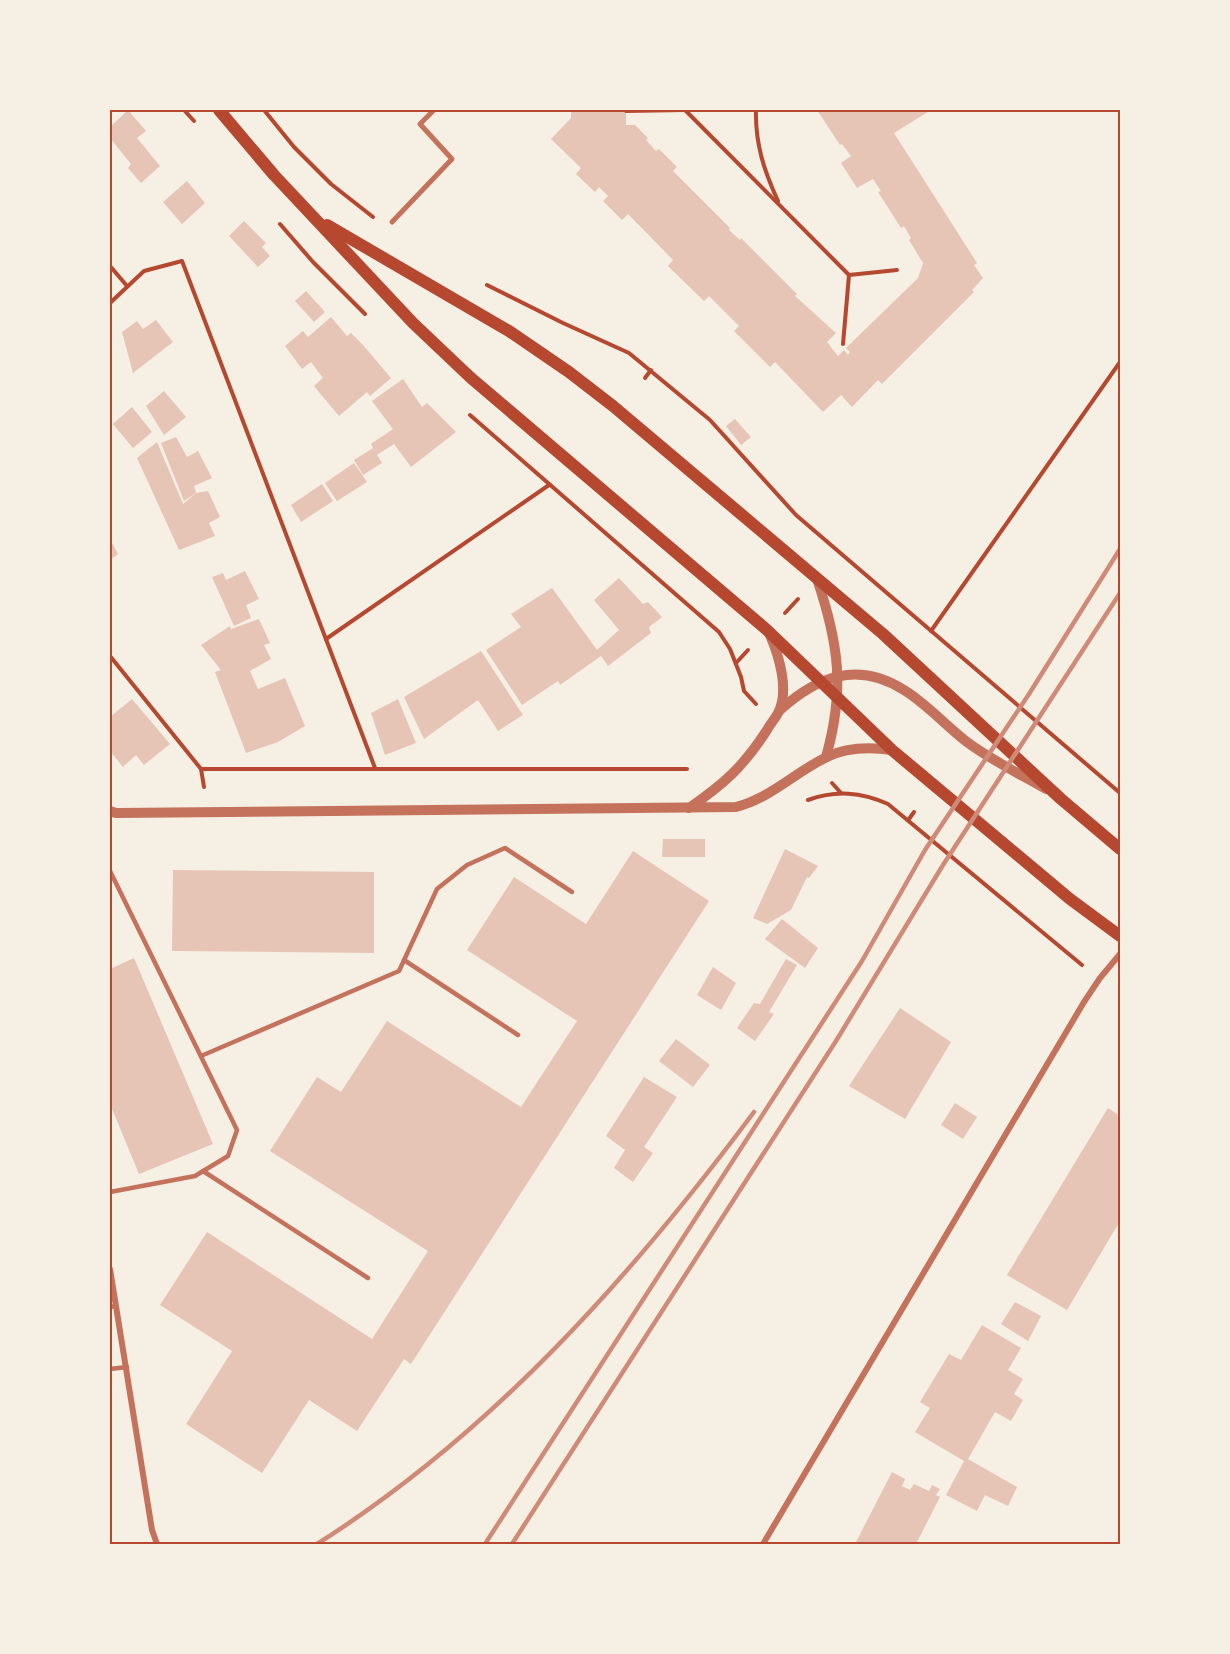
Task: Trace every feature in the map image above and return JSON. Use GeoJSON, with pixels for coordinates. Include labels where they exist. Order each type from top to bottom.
{"type":"FeatureCollection","features":[{"type":"Feature","properties":{"kind":"main road"},"geometry":{"type":"LineString","coordinates":[[219,110],[274,175],[413,323],[471,378],[767,630],[892,750],[1070,899],[1120,936]]}},
{"type":"Feature","properties":{"kind":"main road"},"geometry":{"type":"LineString","coordinates":[[314,216],[509,331],[614,406],[910,658],[1061,799],[1120,849]]}},
{"type":"Feature","properties":{"kind":"street"},"geometry":{"type":"LineString","coordinates":[[392,222],[452,159],[420,124],[434,110]]}},
{"type":"Feature","properties":{"kind":"street"},"geometry":{"type":"LineString","coordinates":[[817,579],[830,617],[838,675],[832,735],[826,757]]}},
{"type":"Feature","properties":{"kind":"street"},"geometry":{"type":"LineString","coordinates":[[767,630],[777,651],[781,670],[783,686],[780,710]]}},
{"type":"Feature","properties":{"kind":"street"},"geometry":{"type":"LineString","coordinates":[[688,808],[726,781],[738,769],[780,710],[801,692],[838,675],[866,676],[894,684],[906,691],[969,743],[1061,799]]}},
{"type":"Feature","properties":{"kind":"street"},"geometry":{"type":"LineString","coordinates":[[110,811],[116,813],[736,807],[762,798],[826,757],[844,751],[871,747],[892,750]]}},
{"type":"Feature","properties":{"kind":"street"},"geometry":{"type":"LineString","coordinates":[[763,1545],[1084,1002],[1120,954]]}},
{"type":"Feature","properties":{"kind":"street"},"geometry":{"type":"LineString","coordinates":[[110,1269],[113,1307],[126,1367],[152,1530],[157,1545]]}},
{"type":"Feature","properties":{"kind":"lane"},"geometry":{"type":"LineString","coordinates":[[201,1056],[399,971],[438,889],[467,865],[505,848],[572,892]]}},
{"type":"Feature","properties":{"kind":"lane"},"geometry":{"type":"LineString","coordinates":[[110,871],[237,1130],[228,1156],[195,1176],[110,1192]]}},
{"type":"Feature","properties":{"kind":"lane"},"geometry":{"type":"LineString","coordinates":[[404,960],[518,1035]]}},
{"type":"Feature","properties":{"kind":"lane"},"geometry":{"type":"LineString","coordinates":[[203,1171],[368,1278]]}},
{"type":"Feature","properties":{"kind":"lane"},"geometry":{"type":"LineString","coordinates":[[110,1369],[126,1367]]}},
{"type":"Feature","properties":{"kind":"path"},"geometry":{"type":"LineString","coordinates":[[498,110],[571,110]]}},
{"type":"Feature","properties":{"kind":"path"},"geometry":{"type":"LineString","coordinates":[[626,111],[685,110],[849,275],[843,344]]}},
{"type":"Feature","properties":{"kind":"path"},"geometry":{"type":"LineString","coordinates":[[756,110],[759,152],[779,204]]}},
{"type":"Feature","properties":{"kind":"path"},"geometry":{"type":"LineString","coordinates":[[110,303],[144,271],[182,261],[375,768]]}},
{"type":"Feature","properties":{"kind":"path"},"geometry":{"type":"LineString","coordinates":[[110,266],[127,286]]}},
{"type":"Feature","properties":{"kind":"path"},"geometry":{"type":"LineString","coordinates":[[849,275],[897,270]]}},
{"type":"Feature","properties":{"kind":"path"},"geometry":{"type":"LineString","coordinates":[[563,323],[629,353],[651,370],[710,420],[796,515],[840,555],[1120,793]]}},
{"type":"Feature","properties":{"kind":"path"},"geometry":{"type":"LineString","coordinates":[[931,631],[1120,362]]}},
{"type":"Feature","properties":{"kind":"path"},"geometry":{"type":"LineString","coordinates":[[645,378],[651,370]]}},
{"type":"Feature","properties":{"kind":"path"},"geometry":{"type":"LineString","coordinates":[[326,639],[549,485]]}},
{"type":"Feature","properties":{"kind":"path"},"geometry":{"type":"LineString","coordinates":[[782,616],[800,597]]}},
{"type":"Feature","properties":{"kind":"path"},"geometry":{"type":"LineString","coordinates":[[746,653],[736,663],[744,691],[756,704]]}},
{"type":"Feature","properties":{"kind":"path"},"geometry":{"type":"LineString","coordinates":[[110,656],[201,769],[687,769]]}},
{"type":"Feature","properties":{"kind":"path"},"geometry":{"type":"LineString","coordinates":[[830,781],[841,793],[870,796],[888,804],[909,819],[1077,961]]}},
{"type":"Feature","properties":{"kind":"path"},"geometry":{"type":"LineString","coordinates":[[909,819],[914,812]]}},
{"type":"Feature","properties":{"kind":"path"},"geometry":{"type":"LineString","coordinates":[[1002,899],[1007,893]]}},
{"type":"Feature","properties":{"kind":"building"},"geometry":{"type":"Polygon","coordinates":[[[128,110],[146,131],[137,138],[160,166],[141,183],[128,168],[131,164],[110,138],[110,127],[128,110]]]}},
{"type":"Feature","properties":{"kind":"building"},"geometry":{"type":"Polygon","coordinates":[[[571,110],[626,110],[626,125],[635,125],[648,138],[646,140],[656,151],[659,149],[677,167],[673,171],[730,228],[729,230],[740,240],[741,238],[797,294],[795,296],[836,333],[827,342],[838,356],[844,350],[848,355],[850,352],[846,348],[918,278],[923,263],[909,240],[911,238],[904,226],[901,228],[878,192],[881,191],[873,179],[857,188],[841,163],[851,156],[842,144],[840,145],[817,110],[931,110],[894,133],[977,263],[974,265],[983,278],[972,290],[974,292],[882,384],[878,380],[852,407],[841,395],[823,412],[775,362],[770,367],[734,331],[739,326],[709,296],[704,301],[668,266],[673,260],[628,214],[622,220],[603,201],[608,196],[599,187],[595,192],[576,174],[581,168],[551,139],[571,118],[571,110]]]}},
{"type":"Feature","properties":{"kind":"building"},"geometry":{"type":"Polygon","coordinates":[[[187,181],[205,203],[182,224],[163,202],[187,181]]]}},
{"type":"Feature","properties":{"kind":"building"},"geometry":{"type":"Polygon","coordinates":[[[244,221],[266,243],[262,247],[270,256],[258,267],[229,236],[244,221]]]}},
{"type":"Feature","properties":{"kind":"building"},"geometry":{"type":"Polygon","coordinates":[[[306,291],[325,312],[314,322],[295,301],[306,291]]]}},
{"type":"Feature","properties":{"kind":"building"},"geometry":{"type":"Polygon","coordinates":[[[331,317],[347,336],[351,333],[363,345],[391,378],[370,396],[367,392],[339,416],[314,386],[323,378],[311,362],[302,369],[285,346],[303,331],[308,337],[331,317]]]}},
{"type":"Feature","properties":{"kind":"building"},"geometry":{"type":"Polygon","coordinates":[[[156,320],[173,342],[133,373],[122,332],[137,321],[143,329],[156,320]]]}},
{"type":"Feature","properties":{"kind":"building"},"geometry":{"type":"Polygon","coordinates":[[[403,379],[422,407],[427,403],[456,432],[411,467],[394,444],[377,455],[382,463],[363,475],[354,460],[373,448],[371,444],[393,429],[372,401],[403,379]]]}},
{"type":"Feature","properties":{"kind":"building"},"geometry":{"type":"Polygon","coordinates":[[[164,391],[186,417],[164,435],[146,406],[164,391]]]}},
{"type":"Feature","properties":{"kind":"building"},"geometry":{"type":"Polygon","coordinates":[[[132,407],[152,432],[133,448],[113,424],[132,407]]]}},
{"type":"Feature","properties":{"kind":"building"},"geometry":{"type":"Polygon","coordinates":[[[735,419],[751,437],[741,445],[726,426],[735,419]]]}},
{"type":"Feature","properties":{"kind":"building"},"geometry":{"type":"Polygon","coordinates":[[[176,437],[187,457],[198,451],[212,478],[194,486],[196,493],[184,501],[161,443],[176,437]]]}},
{"type":"Feature","properties":{"kind":"building"},"geometry":{"type":"Polygon","coordinates":[[[157,442],[183,504],[196,493],[208,491],[220,517],[209,523],[215,536],[179,550],[137,458],[157,442]]]}},
{"type":"Feature","properties":{"kind":"building"},"geometry":{"type":"Polygon","coordinates":[[[354,463],[367,482],[337,501],[325,483],[354,463]]]}},
{"type":"Feature","properties":{"kind":"building"},"geometry":{"type":"Polygon","coordinates":[[[322,484],[333,501],[301,522],[291,505],[322,484]]]}},
{"type":"Feature","properties":{"kind":"building"},"geometry":{"type":"Polygon","coordinates":[[[110,539],[118,554],[110,560],[110,539]]]}},
{"type":"Feature","properties":{"kind":"building"},"geometry":{"type":"Polygon","coordinates":[[[245,571],[259,599],[246,605],[251,618],[234,626],[212,577],[223,573],[226,580],[245,571]]]}},
{"type":"Feature","properties":{"kind":"building"},"geometry":{"type":"Polygon","coordinates":[[[619,578],[643,604],[648,602],[662,617],[649,627],[651,633],[608,666],[601,656],[560,685],[558,681],[522,705],[486,650],[521,627],[511,614],[552,588],[597,650],[619,630],[594,600],[619,578]]]}},
{"type":"Feature","properties":{"kind":"building"},"geometry":{"type":"Polygon","coordinates":[[[259,619],[270,643],[264,645],[271,659],[250,671],[258,689],[285,678],[305,726],[278,742],[246,753],[215,672],[221,670],[201,645],[230,626],[231,629],[259,619]]]}},
{"type":"Feature","properties":{"kind":"building"},"geometry":{"type":"Polygon","coordinates":[[[481,651],[523,715],[498,731],[478,700],[424,739],[404,697],[481,651]]]}},
{"type":"Feature","properties":{"kind":"building"},"geometry":{"type":"Polygon","coordinates":[[[132,699],[170,744],[144,765],[136,755],[123,767],[110,751],[110,717],[132,699]]]}},
{"type":"Feature","properties":{"kind":"building"},"geometry":{"type":"Polygon","coordinates":[[[398,699],[416,743],[385,755],[371,713],[398,699]]]}},
{"type":"Feature","properties":{"kind":"building"},"geometry":{"type":"Polygon","coordinates":[[[663,839],[705,839],[705,857],[662,857],[663,839]]]}},
{"type":"Feature","properties":{"kind":"building"},"geometry":{"type":"Polygon","coordinates":[[[785,849],[818,866],[809,878],[807,877],[791,910],[767,924],[753,918],[785,849]]]}},
{"type":"Feature","properties":{"kind":"building"},"geometry":{"type":"Polygon","coordinates":[[[633,851],[709,901],[411,1364],[404,1359],[357,1431],[309,1400],[262,1473],[186,1424],[232,1351],[160,1305],[207,1232],[372,1339],[428,1251],[270,1151],[317,1077],[341,1092],[387,1021],[521,1107],[577,1021],[467,950],[514,877],[586,924],[633,851]]]}},
{"type":"Feature","properties":{"kind":"building"},"geometry":{"type":"Polygon","coordinates":[[[173,870],[374,872],[374,953],[172,951],[173,870]]]}},
{"type":"Feature","properties":{"kind":"building"},"geometry":{"type":"Polygon","coordinates":[[[782,919],[818,948],[805,968],[765,939],[782,919]]]}},
{"type":"Feature","properties":{"kind":"building"},"geometry":{"type":"Polygon","coordinates":[[[134,958],[213,1144],[139,1174],[110,1104],[110,969],[134,958]]]}},
{"type":"Feature","properties":{"kind":"building"},"geometry":{"type":"Polygon","coordinates":[[[786,959],[797,965],[769,1012],[774,1014],[755,1041],[737,1028],[754,1003],[760,1004],[786,959]]]}},
{"type":"Feature","properties":{"kind":"building"},"geometry":{"type":"Polygon","coordinates":[[[713,967],[736,983],[721,1010],[697,995],[713,967]]]}},
{"type":"Feature","properties":{"kind":"building"},"geometry":{"type":"Polygon","coordinates":[[[900,1008],[951,1042],[905,1119],[849,1086],[900,1008]]]}},
{"type":"Feature","properties":{"kind":"building"},"geometry":{"type":"Polygon","coordinates":[[[676,1039],[710,1065],[693,1087],[659,1061],[676,1039]]]}},
{"type":"Feature","properties":{"kind":"building"},"geometry":{"type":"Polygon","coordinates":[[[644,1077],[677,1097],[644,1147],[653,1153],[633,1182],[614,1168],[625,1150],[606,1136],[644,1077]]]}},
{"type":"Feature","properties":{"kind":"building"},"geometry":{"type":"Polygon","coordinates":[[[955,1103],[977,1117],[963,1139],[941,1125],[955,1103]]]}},
{"type":"Feature","properties":{"kind":"building"},"geometry":{"type":"Polygon","coordinates":[[[1108,1108],[1120,1116],[1120,1221],[1067,1310],[1007,1275],[1108,1108]]]}},
{"type":"Feature","properties":{"kind":"building"},"geometry":{"type":"Polygon","coordinates":[[[1015,1302],[1041,1316],[1028,1341],[1001,1324],[1015,1302]]]}},
{"type":"Feature","properties":{"kind":"building"},"geometry":{"type":"Polygon","coordinates":[[[982,1325],[1021,1348],[1008,1370],[1023,1379],[1014,1394],[1023,1400],[1011,1421],[995,1412],[968,1459],[1017,1487],[1008,1506],[985,1495],[977,1511],[946,1495],[964,1461],[915,1432],[930,1408],[920,1402],[949,1354],[961,1360],[982,1325]]]}},
{"type":"Feature","properties":{"kind":"building"},"geometry":{"type":"Polygon","coordinates":[[[892,1472],[905,1479],[902,1486],[910,1490],[914,1484],[929,1491],[932,1485],[940,1489],[936,1495],[940,1497],[916,1544],[855,1544],[892,1472]]]}},
{"type":"Feature","properties":{"kind":"railway"},"geometry":{"type":"LineString","coordinates":[[485,1544],[862,961],[925,850],[1029,694],[1120,549]]}},
{"type":"Feature","properties":{"kind":"railway"},"geometry":{"type":"LineString","coordinates":[[512,1544],[836,1041],[943,865],[1120,593]]}},
{"type":"Feature","properties":{"kind":"railway"},"geometry":{"type":"LineString","coordinates":[[317,1544],[381,1501],[441,1453],[555,1349],[658,1234],[754,1112]]}}]}
